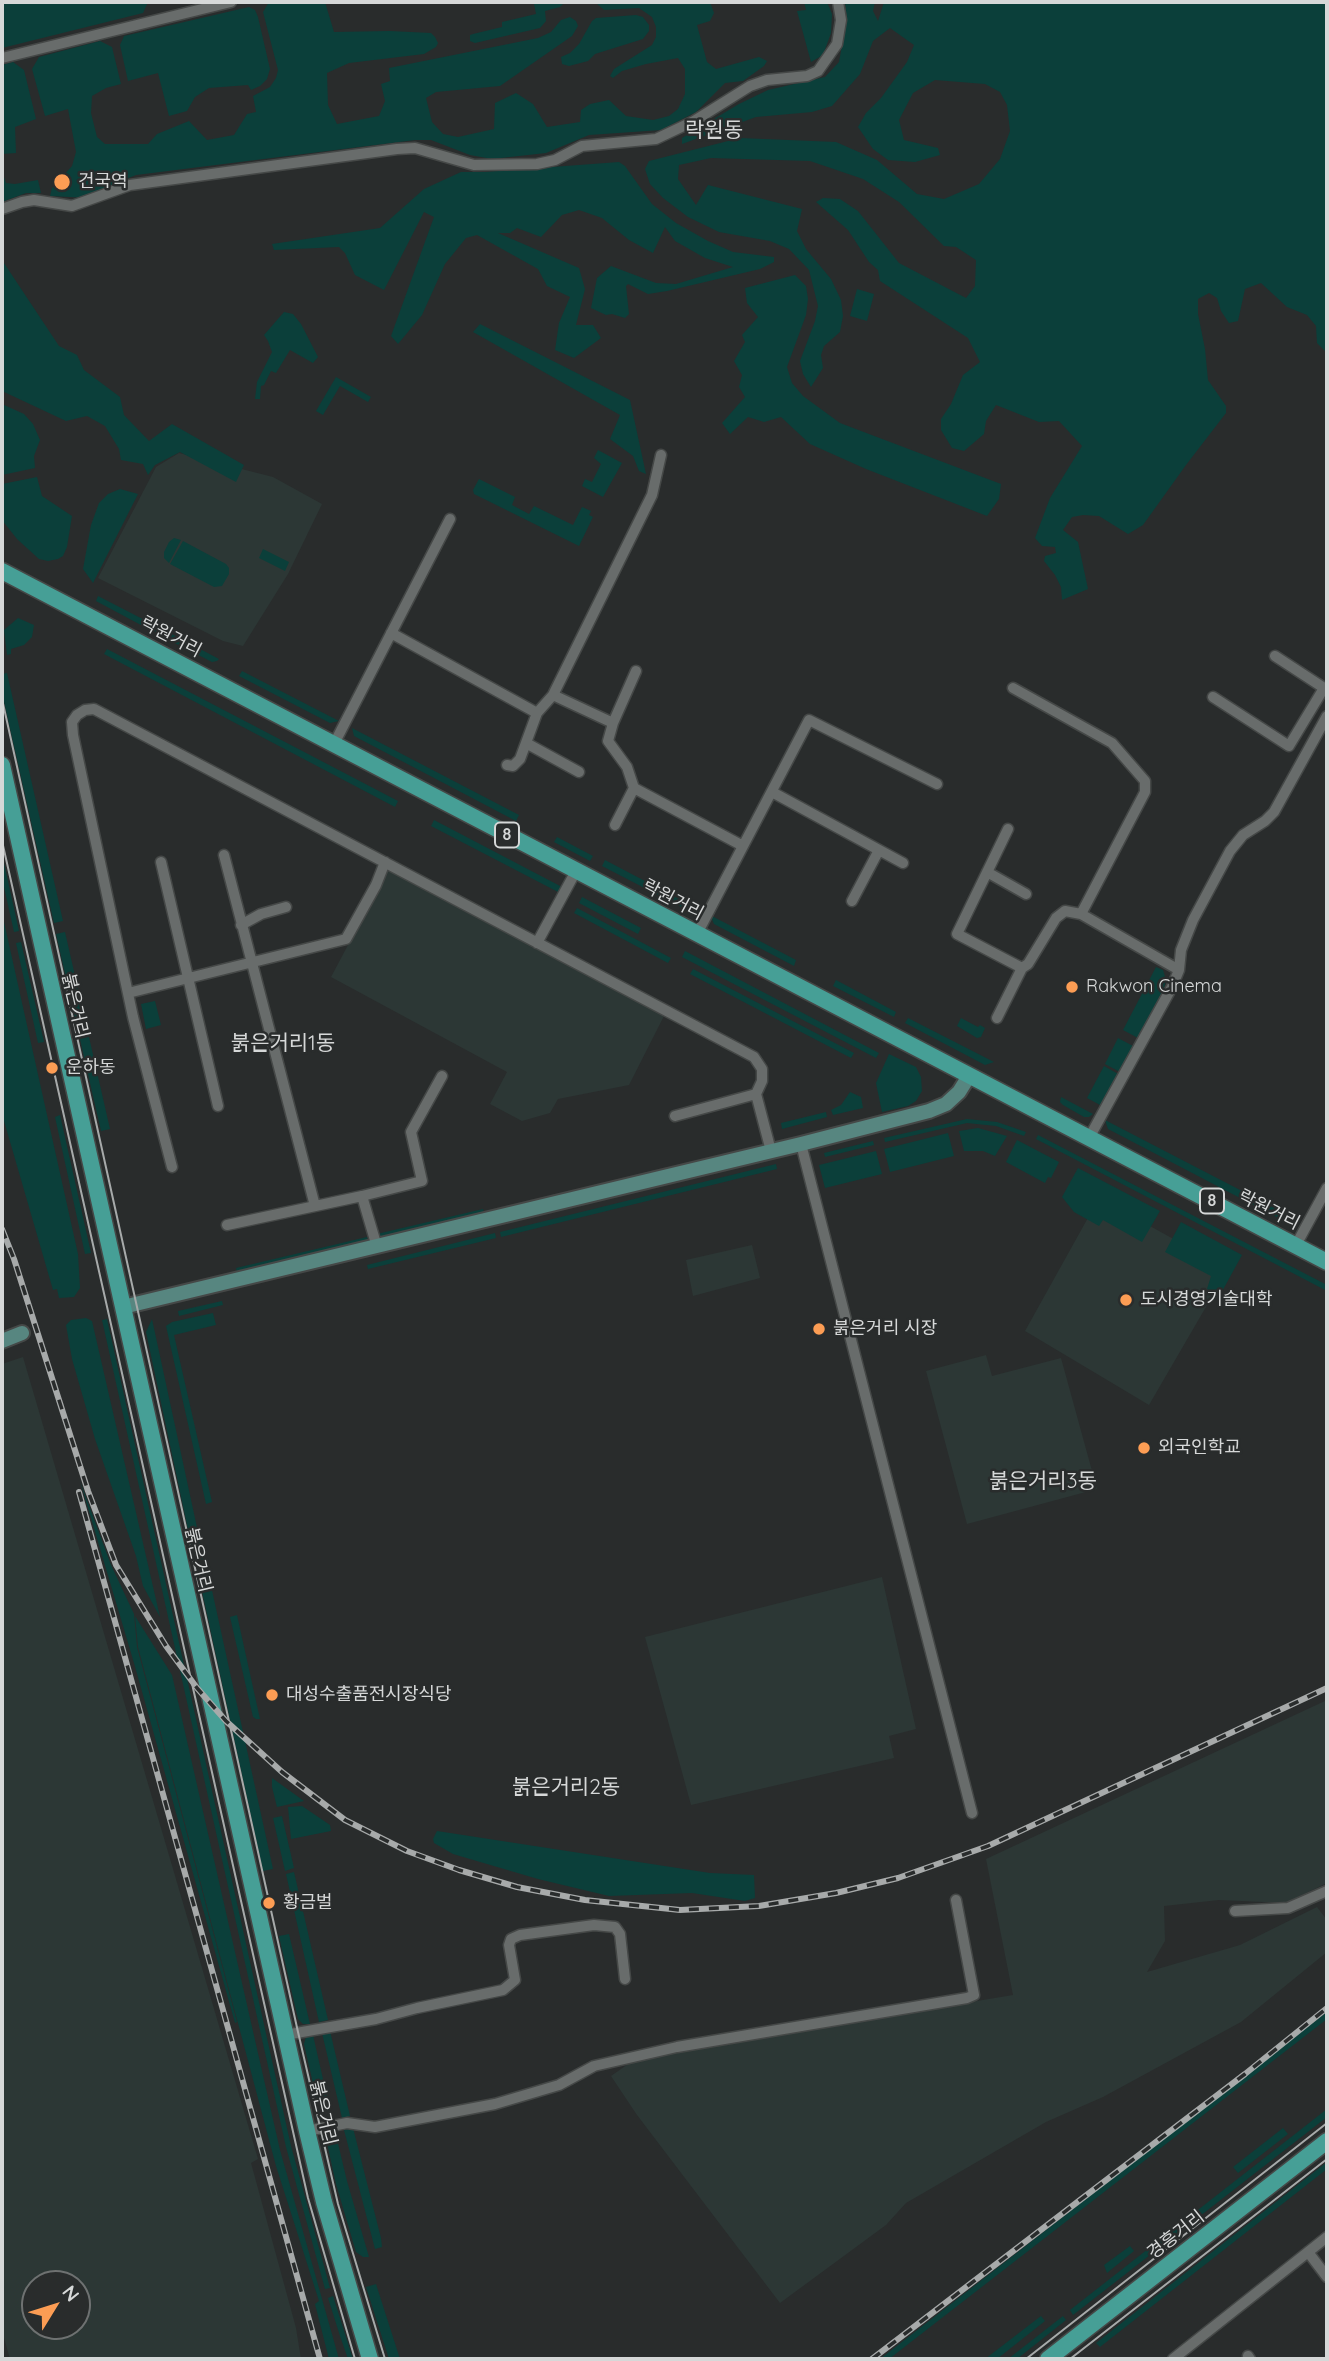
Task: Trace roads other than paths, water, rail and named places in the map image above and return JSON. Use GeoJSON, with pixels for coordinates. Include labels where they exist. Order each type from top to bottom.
{"type":"FeatureCollection","features":[{"type":"Feature","properties":{"kind":"main road","name":"락원거리"},"geometry":{"type":"LineString","coordinates":[[2,571],[1327,1262]]}},
{"type":"Feature","properties":{"kind":"main road","name":"붉은거리"},"geometry":{"type":"LineString","coordinates":[[2,765],[307,2131],[324,2202],[370,2359]]}},
{"type":"Feature","properties":{"kind":"main road","name":"경흥거리"},"geometry":{"type":"LineString","coordinates":[[1048,2359],[1066,2354],[1327,2141]]}},
{"type":"Feature","properties":{"kind":"street"},"geometry":{"type":"LineString","coordinates":[[2,58],[231,2]]}},
{"type":"Feature","properties":{"kind":"street"},"geometry":{"type":"LineString","coordinates":[[2,209],[34,200],[72,206],[130,185],[397,149],[415,148],[474,165],[537,164],[555,160],[582,146],[656,139],[694,121],[750,86],[767,80],[807,76],[818,71],[837,44],[841,20],[838,2]]}},
{"type":"Feature","properties":{"kind":"street"},"geometry":{"type":"LineString","coordinates":[[507,765],[513,766],[520,759],[537,713],[553,695],[652,495],[661,455]]}},
{"type":"Feature","properties":{"kind":"street"},"geometry":{"type":"LineString","coordinates":[[334,744],[450,519]]}},
{"type":"Feature","properties":{"kind":"street"},"geometry":{"type":"LineString","coordinates":[[391,633],[537,713]]}},
{"type":"Feature","properties":{"kind":"street"},"geometry":{"type":"LineString","coordinates":[[1213,697],[1289,746],[1326,688],[1275,656]]}},
{"type":"Feature","properties":{"kind":"street"},"geometry":{"type":"LineString","coordinates":[[636,670],[612,723],[608,741],[627,767],[634,788],[743,846]]}},
{"type":"Feature","properties":{"kind":"street"},"geometry":{"type":"LineString","coordinates":[[1013,688],[1112,743],[1145,781],[1145,792],[1081,914]]}},
{"type":"Feature","properties":{"kind":"street"},"geometry":{"type":"LineString","coordinates":[[553,695],[612,723]]}},
{"type":"Feature","properties":{"kind":"street"},"geometry":{"type":"LineString","coordinates":[[172,1167],[128,993],[73,735],[72,722],[85,710],[94,709],[754,1057],[762,1069],[762,1081],[756,1094],[771,1151]]}},
{"type":"Feature","properties":{"kind":"street"},"geometry":{"type":"LineString","coordinates":[[1089,1138],[1180,970],[1181,950],[1193,920],[1230,851],[1243,835],[1265,821],[1273,812],[1327,716]]}},
{"type":"Feature","properties":{"kind":"street"},"geometry":{"type":"LineString","coordinates":[[697,934],[809,720],[937,784]]}},
{"type":"Feature","properties":{"kind":"street"},"geometry":{"type":"LineString","coordinates":[[526,743],[579,772]]}},
{"type":"Feature","properties":{"kind":"street"},"geometry":{"type":"LineString","coordinates":[[615,825],[634,788]]}},
{"type":"Feature","properties":{"kind":"street"},"geometry":{"type":"LineString","coordinates":[[772,792],[903,863]]}},
{"type":"Feature","properties":{"kind":"street"},"geometry":{"type":"LineString","coordinates":[[1007,829],[957,934],[1022,968]]}},
{"type":"Feature","properties":{"kind":"street"},"geometry":{"type":"LineString","coordinates":[[852,901],[879,850]]}},
{"type":"Feature","properties":{"kind":"street"},"geometry":{"type":"LineString","coordinates":[[224,855],[315,1206]]}},
{"type":"Feature","properties":{"kind":"street"},"geometry":{"type":"LineString","coordinates":[[162,862],[218,1106]]}},
{"type":"Feature","properties":{"kind":"street"},"geometry":{"type":"LineString","coordinates":[[128,993],[346,939],[376,885],[385,862]]}},
{"type":"Feature","properties":{"kind":"street"},"geometry":{"type":"LineString","coordinates":[[537,943],[576,870]]}},
{"type":"Feature","properties":{"kind":"street"},"geometry":{"type":"LineString","coordinates":[[987,872],[1026,894]]}},
{"type":"Feature","properties":{"kind":"street"},"geometry":{"type":"LineString","coordinates":[[241,925],[261,914],[286,907]]}},
{"type":"Feature","properties":{"kind":"street"},"geometry":{"type":"LineString","coordinates":[[996,1018],[1022,968],[1028,964],[1056,918],[1065,911],[1081,914],[1180,970]]}},
{"type":"Feature","properties":{"kind":"street"},"geometry":{"type":"LineString","coordinates":[[227,1226],[422,1181],[411,1132],[442,1076]]}},
{"type":"Feature","properties":{"kind":"street"},"geometry":{"type":"LineString","coordinates":[[123,1307],[801,1144],[946,1104],[959,1092],[969,1076]]}},
{"type":"Feature","properties":{"kind":"street"},"geometry":{"type":"LineString","coordinates":[[675,1116],[756,1094]]}},
{"type":"Feature","properties":{"kind":"street"},"geometry":{"type":"LineString","coordinates":[[801,1144],[972,1813]]}},
{"type":"Feature","properties":{"kind":"street"},"geometry":{"type":"LineString","coordinates":[[1296,1245],[1327,1188]]}},
{"type":"Feature","properties":{"kind":"street"},"geometry":{"type":"LineString","coordinates":[[362,1196],[377,1247]]}},
{"type":"Feature","properties":{"kind":"street"},"geometry":{"type":"LineString","coordinates":[[2,1341],[22,1333]]}},
{"type":"Feature","properties":{"kind":"street"},"geometry":{"type":"LineString","coordinates":[[1235,1911],[1288,1908],[1327,1891]]}},
{"type":"Feature","properties":{"kind":"street"},"geometry":{"type":"LineString","coordinates":[[307,2131],[347,2123],[374,2127],[495,2104],[559,2085],[594,2066],[967,1998],[974,1995],[956,1900]]}},
{"type":"Feature","properties":{"kind":"street"},"geometry":{"type":"LineString","coordinates":[[285,2035],[376,2020],[503,1990],[515,1980],[509,1945],[512,1939],[520,1935],[594,1925],[615,1927],[620,1934],[625,1979]]}},
{"type":"Feature","properties":{"kind":"street"},"geometry":{"type":"LineString","coordinates":[[1173,2359],[1327,2237]]}},
{"type":"Feature","properties":{"kind":"street"},"geometry":{"type":"LineString","coordinates":[[1308,2252],[1327,2277]]}},
{"type":"Feature","properties":{"kind":"tram line"},"geometry":{"type":"LineString","coordinates":[[2,699],[298,2032],[338,2204],[385,2359]]}},
{"type":"Feature","properties":{"kind":"tram line"},"geometry":{"type":"LineString","coordinates":[[2,841],[308,2198],[355,2359]]}},
{"type":"Feature","properties":{"kind":"tram line"},"geometry":{"type":"LineString","coordinates":[[1026,2359],[1327,2123]]}},
{"type":"Feature","properties":{"kind":"tram line"},"geometry":{"type":"LineString","coordinates":[[1070,2359],[1327,2159]]}},
{"type":"Feature","properties":{"kind":"railway"},"geometry":{"type":"LineString","coordinates":[[2,1229],[88,1491],[116,1565],[166,1646],[226,1721],[282,1772],[345,1820],[407,1851],[459,1870],[517,1887],[585,1900],[680,1910],[759,1906],[836,1893],[898,1878],[988,1846],[1327,1688]]}},
{"type":"Feature","properties":{"kind":"railway"},"geometry":{"type":"LineString","coordinates":[[79,1492],[320,2359]]}},
{"type":"Feature","properties":{"kind":"railway"},"geometry":{"type":"LineString","coordinates":[[872,2359],[1245,2074],[1327,2008]]}},
{"type":"Feature","properties":{"kind":"place","name":"건국역"},"geometry":{"type":"Point","coordinates":[62,182]}},
{"type":"Feature","properties":{"kind":"place","name":"Rakwon Cinema"},"geometry":{"type":"Point","coordinates":[1072,987]}},
{"type":"Feature","properties":{"kind":"place","name":"운하동"},"geometry":{"type":"Point","coordinates":[52,1068]}},
{"type":"Feature","properties":{"kind":"place","name":"도시경영기술대학"},"geometry":{"type":"Point","coordinates":[1126,1300]}},
{"type":"Feature","properties":{"kind":"place","name":"붉은거리 시장"},"geometry":{"type":"Point","coordinates":[819,1329]}},
{"type":"Feature","properties":{"kind":"place","name":"외국인학교"},"geometry":{"type":"Point","coordinates":[1144,1448]}},
{"type":"Feature","properties":{"kind":"place","name":"대성수출품전시장식당"},"geometry":{"type":"Point","coordinates":[272,1695]}},
{"type":"Feature","properties":{"kind":"place","name":"황금벌"},"geometry":{"type":"Point","coordinates":[269,1903]}},
{"type":"Feature","properties":{"kind":"district","name":"락원동"},"geometry":{"type":"Point","coordinates":[714,131]}},
{"type":"Feature","properties":{"kind":"district","name":"붉은거리1동"},"geometry":{"type":"Point","coordinates":[283,1044]}},
{"type":"Feature","properties":{"kind":"district","name":"붉은거리3동"},"geometry":{"type":"Point","coordinates":[1043,1482]}},
{"type":"Feature","properties":{"kind":"district","name":"붉은거리2동"},"geometry":{"type":"Point","coordinates":[566,1788]}}]}
